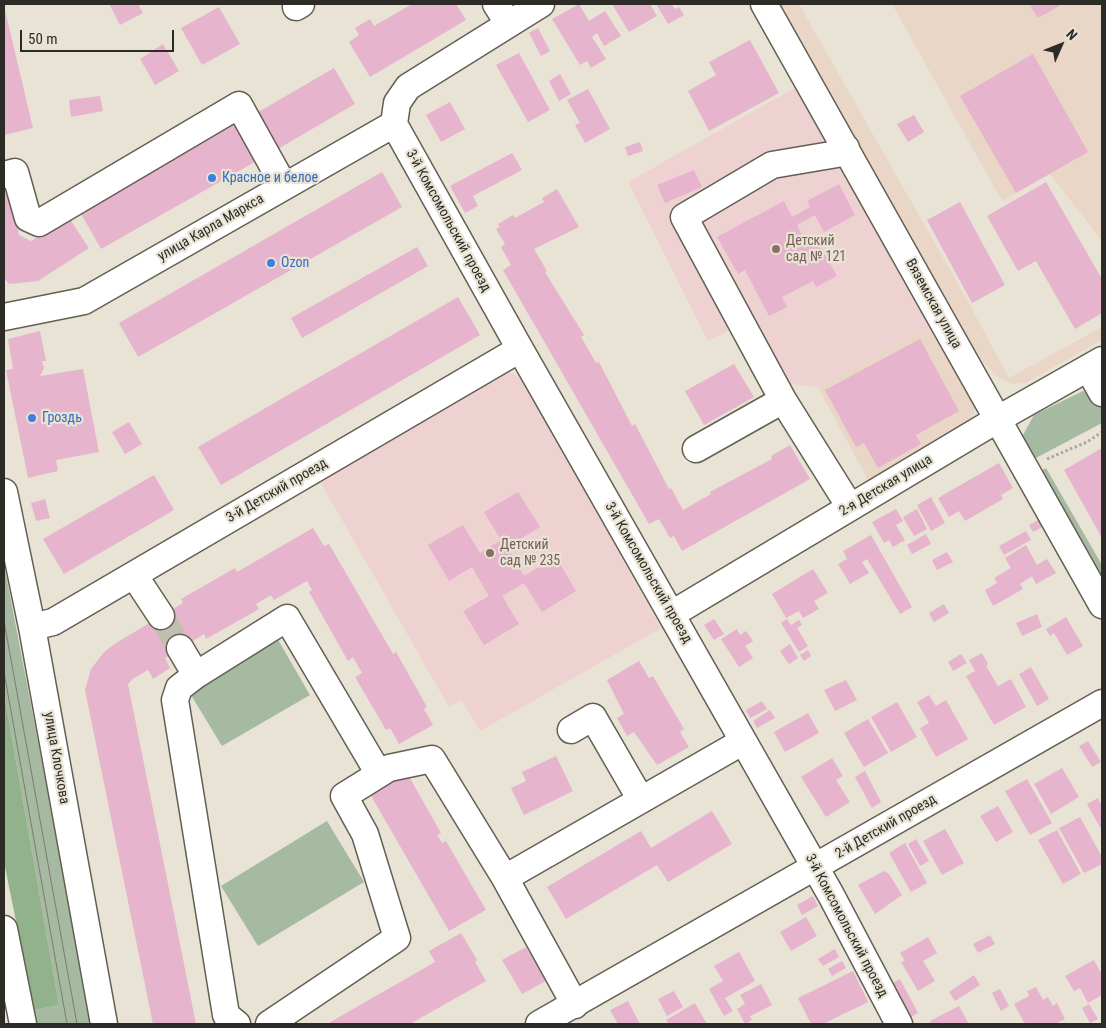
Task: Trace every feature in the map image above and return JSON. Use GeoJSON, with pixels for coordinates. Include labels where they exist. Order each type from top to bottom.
{"type":"FeatureCollection","features":[{"type":"Feature","properties":{"kind":"street"},"geometry":{"type":"LineString","coordinates":[[394,124],[396,103],[408,86],[502,13],[541,4]]}},
{"type":"Feature","properties":{"kind":"street","name":"Вяземская улица"},"geometry":{"type":"LineString","coordinates":[[764,4],[1102,605]]}},
{"type":"Feature","properties":{"kind":"street"},"geometry":{"type":"LineString","coordinates":[[4,175],[16,172],[28,218],[39,223],[239,105],[284,186]]}},
{"type":"Feature","properties":{"kind":"street","name":"улица Карла Маркса"},"geometry":{"type":"LineString","coordinates":[[4,317],[84,301],[394,124]]}},
{"type":"Feature","properties":{"kind":"street","name":"3-й Комсомольский проезд"},"geometry":{"type":"LineString","coordinates":[[394,124],[672,614],[742,742],[816,868],[899,1024]]}},
{"type":"Feature","properties":{"kind":"street"},"geometry":{"type":"LineString","coordinates":[[846,148],[837,154],[772,165],[684,217],[782,400],[850,507]]}},
{"type":"Feature","properties":{"kind":"street","name":"3-й Детский проезд"},"geometry":{"type":"LineString","coordinates":[[32,627],[53,622],[520,349]]}},
{"type":"Feature","properties":{"kind":"street"},"geometry":{"type":"LineString","coordinates":[[1095,364],[1102,393]]}},
{"type":"Feature","properties":{"kind":"street","name":"2-я Детская улица"},"geometry":{"type":"LineString","coordinates":[[672,614],[998,419],[1095,364]]}},
{"type":"Feature","properties":{"kind":"street"},"geometry":{"type":"LineString","coordinates":[[696,449],[782,400]]}},
{"type":"Feature","properties":{"kind":"street","name":"улица Клочкова"},"geometry":{"type":"LineString","coordinates":[[4,492],[32,627],[104,1024]]}},
{"type":"Feature","properties":{"kind":"street"},"geometry":{"type":"LineString","coordinates":[[134,575],[161,616]]}},
{"type":"Feature","properties":{"kind":"street"},"geometry":{"type":"LineString","coordinates":[[237,1024],[226,1015],[175,700],[179,688],[196,675],[287,618],[379,774]]}},
{"type":"Feature","properties":{"kind":"street"},"geometry":{"type":"LineString","coordinates":[[180,648],[196,675]]}},
{"type":"Feature","properties":{"kind":"street","name":"2-й Детский проезд"},"geometry":{"type":"LineString","coordinates":[[539,1024],[816,868],[1102,703]]}},
{"type":"Feature","properties":{"kind":"street"},"geometry":{"type":"LineString","coordinates":[[571,730],[594,717],[641,800]]}},
{"type":"Feature","properties":{"kind":"street"},"geometry":{"type":"LineString","coordinates":[[505,878],[742,742]]}},
{"type":"Feature","properties":{"kind":"street"},"geometry":{"type":"LineString","coordinates":[[269,1024],[397,938],[365,834],[344,796],[389,768],[432,759],[505,878],[576,1004]]}},
{"type":"Feature","properties":{"kind":"street"},"geometry":{"type":"LineString","coordinates":[[5,940],[24,1024]]}},
{"type":"Feature","properties":{"kind":"path"},"geometry":{"type":"LineString","coordinates":[[1025,468],[1086,442],[1102,432]]}},
{"type":"Feature","properties":{"kind":"shaded area"},"geometry":{"type":"Polygon","coordinates":[[[777,4],[799,4],[972,309],[1009,378],[1102,327],[1102,340],[1025,383],[1013,384],[999,378],[983,362],[955,319],[777,4]]]}},
{"type":"Feature","properties":{"kind":"shaded area"},"geometry":{"type":"Polygon","coordinates":[[[892,4],[1102,4],[1102,241],[1050,174],[1002,201],[892,4]]]}},
{"type":"Feature","properties":{"kind":"shaded area","name":"Детский сад № 121"},"geometry":{"type":"Polygon","coordinates":[[[800,85],[933,325],[818,387],[789,384],[755,317],[708,341],[628,182],[800,85]]]}},
{"type":"Feature","properties":{"kind":"shaded area"},"geometry":{"type":"Polygon","coordinates":[[[933,325],[976,403],[974,413],[970,421],[869,482],[818,387],[933,325]]]}},
{"type":"Feature","properties":{"kind":"shaded area","name":"Детский сад № 235"},"geometry":{"type":"Polygon","coordinates":[[[501,372],[512,373],[522,379],[661,628],[480,731],[462,700],[449,707],[318,478],[501,372]]]}},
{"type":"Feature","properties":{"kind":"green space"},"geometry":{"type":"Polygon","coordinates":[[[1083,391],[1100,403],[1102,423],[1034,459],[1023,435],[1034,415],[1083,391]]]}},
{"type":"Feature","properties":{"kind":"green space"},"geometry":{"type":"Polygon","coordinates":[[[1046,468],[1102,565],[1102,581],[1040,471],[1046,468]]]}},
{"type":"Feature","properties":{"kind":"green space"},"geometry":{"type":"Polygon","coordinates":[[[4,564],[92,1024],[36,1024],[34,1010],[59,1005],[4,693],[4,564]]]}},
{"type":"Feature","properties":{"kind":"green space"},"geometry":{"type":"Polygon","coordinates":[[[277,638],[310,695],[222,746],[188,690],[277,638]]]}},
{"type":"Feature","properties":{"kind":"green space"},"geometry":{"type":"Polygon","coordinates":[[[4,693],[59,1005],[34,1010],[4,862],[4,693]]]}},
{"type":"Feature","properties":{"kind":"green space"},"geometry":{"type":"Polygon","coordinates":[[[327,821],[364,882],[258,946],[221,886],[327,821]]]}},
{"type":"Feature","properties":{"kind":"building"},"geometry":{"type":"Polygon","coordinates":[[[109,4],[138,4],[143,13],[120,25],[109,4]]]}},
{"type":"Feature","properties":{"kind":"building"},"geometry":{"type":"Polygon","coordinates":[[[412,4],[456,4],[466,20],[370,77],[349,42],[359,35],[355,28],[370,19],[374,26],[412,4]]]}},
{"type":"Feature","properties":{"kind":"building"},"geometry":{"type":"Polygon","coordinates":[[[579,4],[589,21],[605,11],[621,36],[604,46],[597,33],[592,37],[606,59],[591,68],[587,61],[580,65],[552,19],[579,4]]]}},
{"type":"Feature","properties":{"kind":"building"},"geometry":{"type":"Polygon","coordinates":[[[612,4],[650,4],[657,16],[629,32],[612,4]]]}},
{"type":"Feature","properties":{"kind":"building"},"geometry":{"type":"Polygon","coordinates":[[[656,4],[671,4],[675,9],[679,7],[684,15],[668,24],[656,4]]]}},
{"type":"Feature","properties":{"kind":"building"},"geometry":{"type":"Polygon","coordinates":[[[1029,4],[1063,4],[1038,18],[1029,4]]]}},
{"type":"Feature","properties":{"kind":"building"},"geometry":{"type":"Polygon","coordinates":[[[4,6],[33,128],[4,135],[4,6]]]}},
{"type":"Feature","properties":{"kind":"building"},"geometry":{"type":"Polygon","coordinates":[[[219,7],[240,44],[202,65],[181,28],[219,7]]]}},
{"type":"Feature","properties":{"kind":"building"},"geometry":{"type":"Polygon","coordinates":[[[538,28],[550,51],[541,56],[529,33],[538,28]]]}},
{"type":"Feature","properties":{"kind":"building"},"geometry":{"type":"Polygon","coordinates":[[[750,40],[779,93],[709,131],[688,91],[716,75],[709,62],[750,40]]]}},
{"type":"Feature","properties":{"kind":"building"},"geometry":{"type":"Polygon","coordinates":[[[163,44],[179,71],[155,85],[140,59],[163,44]]]}},
{"type":"Feature","properties":{"kind":"building"},"geometry":{"type":"Polygon","coordinates":[[[519,53],[550,110],[528,122],[496,65],[519,53]]]}},
{"type":"Feature","properties":{"kind":"building"},"geometry":{"type":"Polygon","coordinates":[[[1033,54],[1088,152],[1016,193],[960,96],[1033,54]]]}},
{"type":"Feature","properties":{"kind":"building"},"geometry":{"type":"Polygon","coordinates":[[[334,68],[355,104],[276,150],[255,114],[334,68]]]}},
{"type":"Feature","properties":{"kind":"building"},"geometry":{"type":"Polygon","coordinates":[[[560,74],[571,94],[559,101],[549,81],[560,74]]]}},
{"type":"Feature","properties":{"kind":"building"},"geometry":{"type":"Polygon","coordinates":[[[588,89],[610,129],[585,143],[575,125],[580,123],[567,100],[588,89]]]}},
{"type":"Feature","properties":{"kind":"building"},"geometry":{"type":"Polygon","coordinates":[[[100,96],[103,111],[71,117],[69,100],[100,96]]]}},
{"type":"Feature","properties":{"kind":"building"},"geometry":{"type":"Polygon","coordinates":[[[450,102],[465,129],[441,142],[426,115],[450,102]]]}},
{"type":"Feature","properties":{"kind":"building"},"geometry":{"type":"Polygon","coordinates":[[[914,115],[924,132],[908,142],[897,124],[914,115]]]}},
{"type":"Feature","properties":{"kind":"building"},"geometry":{"type":"Polygon","coordinates":[[[238,121],[260,159],[101,249],[80,212],[238,121]]]}},
{"type":"Feature","properties":{"kind":"building"},"geometry":{"type":"Polygon","coordinates":[[[640,142],[643,151],[628,156],[625,147],[640,142]]]}},
{"type":"Feature","properties":{"kind":"building"},"geometry":{"type":"Polygon","coordinates":[[[512,153],[522,170],[473,196],[478,206],[465,213],[450,186],[512,153]]]}},
{"type":"Feature","properties":{"kind":"building"},"geometry":{"type":"Polygon","coordinates":[[[694,170],[702,187],[665,203],[657,185],[694,170]]]}},
{"type":"Feature","properties":{"kind":"building"},"geometry":{"type":"Polygon","coordinates":[[[382,172],[402,207],[138,357],[119,323],[382,172]]]}},
{"type":"Feature","properties":{"kind":"building"},"geometry":{"type":"Polygon","coordinates":[[[1046,182],[1102,279],[1102,313],[1075,329],[1036,261],[1018,271],[987,216],[1046,182]]]}},
{"type":"Feature","properties":{"kind":"building"},"geometry":{"type":"Polygon","coordinates":[[[839,184],[855,215],[824,232],[815,215],[797,225],[803,238],[799,240],[802,246],[816,239],[837,276],[816,287],[813,281],[782,297],[787,307],[769,316],[745,270],[738,274],[717,237],[784,201],[792,217],[810,207],[807,201],[839,184]]]}},
{"type":"Feature","properties":{"kind":"building"},"geometry":{"type":"Polygon","coordinates":[[[10,189],[19,235],[31,241],[69,218],[89,248],[38,281],[9,284],[4,278],[4,191],[10,189]]]}},
{"type":"Feature","properties":{"kind":"building"},"geometry":{"type":"Polygon","coordinates":[[[557,189],[579,227],[534,249],[547,271],[545,272],[584,335],[581,337],[596,363],[599,362],[632,426],[635,424],[669,489],[671,488],[683,510],[711,494],[710,492],[772,459],[771,456],[790,445],[810,479],[682,551],[674,536],[670,538],[659,519],[649,524],[503,270],[511,265],[501,247],[505,244],[496,229],[500,227],[498,224],[513,215],[515,218],[544,202],[542,198],[557,189]]]}},
{"type":"Feature","properties":{"kind":"building"},"geometry":{"type":"Polygon","coordinates":[[[960,202],[1005,285],[972,303],[927,220],[960,202]]]}},
{"type":"Feature","properties":{"kind":"building"},"geometry":{"type":"Polygon","coordinates":[[[417,247],[428,266],[302,338],[291,318],[417,247]]]}},
{"type":"Feature","properties":{"kind":"building"},"geometry":{"type":"Polygon","coordinates":[[[458,297],[480,335],[221,485],[198,447],[458,297]]]}},
{"type":"Feature","properties":{"kind":"building"},"geometry":{"type":"Polygon","coordinates":[[[40,331],[46,361],[42,361],[44,368],[40,376],[83,369],[99,452],[56,460],[58,471],[28,478],[6,370],[13,369],[8,339],[40,331]]]}},
{"type":"Feature","properties":{"kind":"building"},"geometry":{"type":"Polygon","coordinates":[[[920,339],[959,411],[916,435],[921,444],[878,468],[864,443],[856,447],[825,390],[920,339]]]}},
{"type":"Feature","properties":{"kind":"building"},"geometry":{"type":"Polygon","coordinates":[[[734,364],[754,397],[704,425],[685,391],[734,364]]]}},
{"type":"Feature","properties":{"kind":"building"},"geometry":{"type":"Polygon","coordinates":[[[129,422],[142,444],[125,454],[112,432],[129,422]]]}},
{"type":"Feature","properties":{"kind":"building"},"geometry":{"type":"Polygon","coordinates":[[[1102,448],[1102,538],[1064,470],[1102,448]]]}},
{"type":"Feature","properties":{"kind":"building"},"geometry":{"type":"Polygon","coordinates":[[[999,463],[1013,488],[1001,495],[1003,499],[965,521],[959,511],[949,517],[938,498],[999,463]]]}},
{"type":"Feature","properties":{"kind":"building"},"geometry":{"type":"Polygon","coordinates":[[[154,475],[174,510],[64,574],[43,539],[154,475]]]}},
{"type":"Feature","properties":{"kind":"building"},"geometry":{"type":"Polygon","coordinates":[[[518,492],[540,527],[507,547],[524,576],[556,557],[576,591],[542,612],[524,583],[502,596],[519,624],[484,645],[463,611],[489,596],[472,567],[449,581],[428,545],[463,525],[480,553],[501,540],[484,512],[518,492]]]}},
{"type":"Feature","properties":{"kind":"building"},"geometry":{"type":"Polygon","coordinates":[[[931,497],[945,523],[931,531],[917,505],[931,497]]]}},
{"type":"Feature","properties":{"kind":"building"},"geometry":{"type":"Polygon","coordinates":[[[45,499],[50,518],[36,521],[31,503],[45,499]]]}},
{"type":"Feature","properties":{"kind":"building"},"geometry":{"type":"Polygon","coordinates":[[[896,509],[903,521],[896,525],[905,540],[893,547],[889,540],[884,543],[872,522],[896,509]]]}},
{"type":"Feature","properties":{"kind":"building"},"geometry":{"type":"Polygon","coordinates":[[[917,509],[927,529],[914,536],[903,517],[917,509]]]}},
{"type":"Feature","properties":{"kind":"building"},"geometry":{"type":"Polygon","coordinates":[[[1040,519],[1044,526],[1033,532],[1029,525],[1040,519]]]}},
{"type":"Feature","properties":{"kind":"building"},"geometry":{"type":"Polygon","coordinates":[[[313,528],[324,546],[329,544],[393,654],[396,652],[427,707],[424,709],[433,725],[399,744],[390,728],[386,730],[355,677],[362,673],[353,657],[348,661],[309,592],[312,590],[307,581],[274,600],[271,595],[256,604],[259,609],[206,639],[204,634],[165,658],[170,668],[153,679],[148,670],[128,684],[196,1024],[153,1024],[85,690],[91,669],[105,651],[183,603],[181,599],[235,568],[237,572],[313,528]]]}},
{"type":"Feature","properties":{"kind":"building"},"geometry":{"type":"Polygon","coordinates":[[[1026,531],[1031,540],[1004,555],[999,546],[1026,531]]]}},
{"type":"Feature","properties":{"kind":"building"},"geometry":{"type":"Polygon","coordinates":[[[926,534],[931,544],[912,554],[907,545],[926,534]]]}},
{"type":"Feature","properties":{"kind":"building"},"geometry":{"type":"Polygon","coordinates":[[[871,535],[912,607],[900,614],[867,559],[862,562],[869,573],[850,584],[838,564],[847,559],[843,551],[871,535]]]}},
{"type":"Feature","properties":{"kind":"building"},"geometry":{"type":"Polygon","coordinates":[[[1026,545],[1037,565],[1047,559],[1056,573],[1036,584],[1032,576],[1020,584],[1023,589],[993,606],[985,590],[997,583],[994,578],[1011,568],[1005,558],[1026,545]]]}},
{"type":"Feature","properties":{"kind":"building"},"geometry":{"type":"Polygon","coordinates":[[[947,552],[953,562],[937,570],[932,560],[947,552]]]}},
{"type":"Feature","properties":{"kind":"building"},"geometry":{"type":"Polygon","coordinates":[[[813,569],[828,593],[814,601],[819,609],[803,618],[799,611],[786,618],[772,594],[813,569]]]}},
{"type":"Feature","properties":{"kind":"building"},"geometry":{"type":"Polygon","coordinates":[[[944,604],[949,613],[934,622],[929,613],[944,604]]]}},
{"type":"Feature","properties":{"kind":"building"},"geometry":{"type":"Polygon","coordinates":[[[1037,614],[1042,627],[1022,636],[1016,623],[1037,614]]]}},
{"type":"Feature","properties":{"kind":"building"},"geometry":{"type":"Polygon","coordinates":[[[1066,617],[1083,646],[1067,655],[1054,633],[1050,636],[1046,629],[1066,617]]]}},
{"type":"Feature","properties":{"kind":"building"},"geometry":{"type":"Polygon","coordinates":[[[714,619],[724,634],[714,640],[704,625],[714,619]]]}},
{"type":"Feature","properties":{"kind":"building"},"geometry":{"type":"Polygon","coordinates":[[[787,619],[791,625],[799,620],[802,625],[797,628],[808,646],[799,652],[781,623],[787,619]]]}},
{"type":"Feature","properties":{"kind":"building"},"geometry":{"type":"Polygon","coordinates":[[[737,629],[740,635],[746,631],[753,641],[745,646],[753,658],[739,667],[721,639],[737,629]]]}},
{"type":"Feature","properties":{"kind":"building"},"geometry":{"type":"Polygon","coordinates":[[[790,644],[798,658],[789,664],[780,651],[790,644]]]}},
{"type":"Feature","properties":{"kind":"building"},"geometry":{"type":"Polygon","coordinates":[[[808,650],[811,656],[804,661],[800,655],[808,650]]]}},
{"type":"Feature","properties":{"kind":"building"},"geometry":{"type":"Polygon","coordinates":[[[982,653],[988,664],[986,666],[998,686],[1011,679],[1026,707],[994,725],[966,676],[975,671],[969,660],[982,653]]]}},
{"type":"Feature","properties":{"kind":"building"},"geometry":{"type":"Polygon","coordinates":[[[961,654],[967,663],[953,671],[948,662],[961,654]]]}},
{"type":"Feature","properties":{"kind":"building"},"geometry":{"type":"Polygon","coordinates":[[[639,661],[649,678],[653,676],[684,729],[680,732],[689,747],[657,765],[634,732],[627,736],[617,718],[624,714],[607,680],[639,661]]]}},
{"type":"Feature","properties":{"kind":"building"},"geometry":{"type":"Polygon","coordinates":[[[1031,667],[1049,699],[1037,706],[1019,674],[1031,667]]]}},
{"type":"Feature","properties":{"kind":"building"},"geometry":{"type":"Polygon","coordinates":[[[846,680],[857,700],[835,711],[824,690],[846,680]]]}},
{"type":"Feature","properties":{"kind":"building"},"geometry":{"type":"Polygon","coordinates":[[[929,695],[936,706],[946,700],[968,739],[936,757],[920,728],[929,723],[917,702],[929,695]]]}},
{"type":"Feature","properties":{"kind":"building"},"geometry":{"type":"Polygon","coordinates":[[[762,701],[767,709],[750,718],[746,710],[762,701]]]}},
{"type":"Feature","properties":{"kind":"building"},"geometry":{"type":"Polygon","coordinates":[[[897,702],[917,737],[891,752],[871,717],[897,702]]]}},
{"type":"Feature","properties":{"kind":"building"},"geometry":{"type":"Polygon","coordinates":[[[770,710],[775,718],[757,728],[753,721],[770,710]]]}},
{"type":"Feature","properties":{"kind":"building"},"geometry":{"type":"Polygon","coordinates":[[[808,713],[819,733],[785,752],[774,732],[808,713]]]}},
{"type":"Feature","properties":{"kind":"building"},"geometry":{"type":"Polygon","coordinates":[[[868,719],[888,753],[864,767],[844,733],[868,719]]]}},
{"type":"Feature","properties":{"kind":"building"},"geometry":{"type":"Polygon","coordinates":[[[1088,741],[1101,762],[1092,767],[1079,746],[1088,741]]]}},
{"type":"Feature","properties":{"kind":"building"},"geometry":{"type":"Polygon","coordinates":[[[556,756],[573,791],[524,815],[511,788],[526,781],[522,772],[556,756]]]}},
{"type":"Feature","properties":{"kind":"building"},"geometry":{"type":"Polygon","coordinates":[[[832,758],[843,776],[836,780],[850,802],[826,817],[801,777],[832,758]]]}},
{"type":"Feature","properties":{"kind":"building"},"geometry":{"type":"Polygon","coordinates":[[[1062,768],[1079,797],[1051,814],[1034,784],[1062,768]]]}},
{"type":"Feature","properties":{"kind":"building"},"geometry":{"type":"Polygon","coordinates":[[[865,771],[881,802],[872,808],[855,777],[865,771]]]}},
{"type":"Feature","properties":{"kind":"building"},"geometry":{"type":"Polygon","coordinates":[[[407,773],[441,833],[437,835],[442,843],[446,841],[486,910],[449,931],[370,794],[407,773]]]}},
{"type":"Feature","properties":{"kind":"building"},"geometry":{"type":"Polygon","coordinates":[[[1027,779],[1052,823],[1030,835],[1005,791],[1027,779]]]}},
{"type":"Feature","properties":{"kind":"building"},"geometry":{"type":"Polygon","coordinates":[[[1098,798],[1102,806],[1102,831],[1087,804],[1098,798]]]}},
{"type":"Feature","properties":{"kind":"building"},"geometry":{"type":"Polygon","coordinates":[[[998,806],[1013,832],[996,842],[980,816],[998,806]]]}},
{"type":"Feature","properties":{"kind":"building"},"geometry":{"type":"Polygon","coordinates":[[[712,811],[732,844],[668,882],[657,865],[566,919],[547,887],[641,831],[651,848],[712,811]]]}},
{"type":"Feature","properties":{"kind":"building"},"geometry":{"type":"Polygon","coordinates":[[[1080,817],[1102,857],[1102,864],[1084,873],[1059,828],[1080,817]]]}},
{"type":"Feature","properties":{"kind":"building"},"geometry":{"type":"Polygon","coordinates":[[[945,829],[964,863],[942,875],[923,841],[945,829]]]}},
{"type":"Feature","properties":{"kind":"building"},"geometry":{"type":"Polygon","coordinates":[[[1057,830],[1081,874],[1063,884],[1038,840],[1057,830]]]}},
{"type":"Feature","properties":{"kind":"building"},"geometry":{"type":"Polygon","coordinates":[[[916,839],[929,861],[920,866],[908,844],[916,839]]]}},
{"type":"Feature","properties":{"kind":"building"},"geometry":{"type":"Polygon","coordinates":[[[905,843],[927,883],[911,892],[889,853],[905,843]]]}},
{"type":"Feature","properties":{"kind":"building"},"geometry":{"type":"Polygon","coordinates":[[[884,871],[889,874],[902,895],[875,914],[858,885],[884,871]]]}},
{"type":"Feature","properties":{"kind":"building"},"geometry":{"type":"Polygon","coordinates":[[[813,896],[818,906],[802,915],[797,905],[813,896]]]}},
{"type":"Feature","properties":{"kind":"building"},"geometry":{"type":"Polygon","coordinates":[[[806,917],[817,936],[791,951],[780,932],[806,917]]]}},
{"type":"Feature","properties":{"kind":"building"},"geometry":{"type":"Polygon","coordinates":[[[461,933],[477,960],[475,962],[486,981],[410,1024],[327,1024],[435,962],[429,951],[461,933]]]}},
{"type":"Feature","properties":{"kind":"building"},"geometry":{"type":"Polygon","coordinates":[[[990,935],[995,944],[978,953],[973,944],[990,935]]]}},
{"type":"Feature","properties":{"kind":"building"},"geometry":{"type":"Polygon","coordinates":[[[928,937],[937,953],[923,961],[935,981],[918,991],[901,962],[905,961],[900,953],[928,937]]]}},
{"type":"Feature","properties":{"kind":"building"},"geometry":{"type":"Polygon","coordinates":[[[526,947],[546,981],[522,994],[502,960],[526,947]]]}},
{"type":"Feature","properties":{"kind":"building"},"geometry":{"type":"Polygon","coordinates":[[[835,949],[839,957],[823,966],[818,959],[835,949]]]}},
{"type":"Feature","properties":{"kind":"building"},"geometry":{"type":"Polygon","coordinates":[[[739,952],[755,981],[725,998],[733,1011],[724,1016],[709,989],[723,981],[714,966],[739,952]]]}},
{"type":"Feature","properties":{"kind":"building"},"geometry":{"type":"Polygon","coordinates":[[[1094,960],[1102,975],[1102,995],[1088,1003],[1080,988],[1074,991],[1065,976],[1094,960]]]}},
{"type":"Feature","properties":{"kind":"building"},"geometry":{"type":"Polygon","coordinates":[[[842,961],[846,968],[832,976],[828,969],[842,961]]]}},
{"type":"Feature","properties":{"kind":"building"},"geometry":{"type":"Polygon","coordinates":[[[853,971],[868,1002],[823,1024],[811,1024],[798,998],[853,971]]]}},
{"type":"Feature","properties":{"kind":"building"},"geometry":{"type":"Polygon","coordinates":[[[974,975],[980,985],[955,1001],[949,992],[974,975]]]}},
{"type":"Feature","properties":{"kind":"building"},"geometry":{"type":"Polygon","coordinates":[[[900,979],[918,1013],[905,1020],[887,986],[900,979]]]}},
{"type":"Feature","properties":{"kind":"building"},"geometry":{"type":"Polygon","coordinates":[[[761,984],[772,1005],[750,1016],[752,1020],[745,1024],[737,1009],[745,1004],[740,995],[761,984]]]}},
{"type":"Feature","properties":{"kind":"building"},"geometry":{"type":"Polygon","coordinates":[[[1036,987],[1043,1000],[1048,997],[1053,1006],[1057,1003],[1065,1019],[1055,1024],[1025,1024],[1014,1004],[1029,996],[1027,991],[1036,987]]]}},
{"type":"Feature","properties":{"kind":"building"},"geometry":{"type":"Polygon","coordinates":[[[1000,989],[1009,1006],[1001,1011],[992,993],[1000,989]]]}},
{"type":"Feature","properties":{"kind":"building"},"geometry":{"type":"Polygon","coordinates":[[[674,991],[683,1007],[667,1016],[658,999],[674,991]]]}},
{"type":"Feature","properties":{"kind":"building"},"geometry":{"type":"Polygon","coordinates":[[[628,1001],[640,1024],[618,1024],[610,1010],[628,1001]]]}},
{"type":"Feature","properties":{"kind":"building"},"geometry":{"type":"Polygon","coordinates":[[[695,1003],[707,1024],[669,1024],[666,1020],[695,1003]]]}},
{"type":"Feature","properties":{"kind":"building"},"geometry":{"type":"Polygon","coordinates":[[[1089,1004],[1098,1019],[1090,1023],[1082,1008],[1089,1004]]]}},
{"type":"Feature","properties":{"kind":"building"},"geometry":{"type":"Polygon","coordinates":[[[959,1006],[969,1024],[931,1024],[930,1021],[959,1006]]]}},
{"type":"Feature","properties":{"kind":"tunnel"},"geometry":{"type":"LineString","coordinates":[[161,616],[180,648]]}},
{"type":"Feature","properties":{"kind":"tram line"},"geometry":{"type":"LineString","coordinates":[[4,621],[77,1024]]}},
{"type":"Feature","properties":{"kind":"tram line"},"geometry":{"type":"LineString","coordinates":[[4,672],[67,1024]]}},
{"type":"Feature","properties":{"kind":"place","name":"Красное и белое"},"geometry":{"type":"Point","coordinates":[212,178]}},
{"type":"Feature","properties":{"kind":"place","name":"Детский сад № 121"},"geometry":{"type":"Point","coordinates":[776,249]}},
{"type":"Feature","properties":{"kind":"place","name":"Ozon"},"geometry":{"type":"Point","coordinates":[271,263]}},
{"type":"Feature","properties":{"kind":"place","name":"Гроздь"},"geometry":{"type":"Point","coordinates":[32,418]}},
{"type":"Feature","properties":{"kind":"place","name":"Детский сад № 235"},"geometry":{"type":"Point","coordinates":[490,553]}}]}
